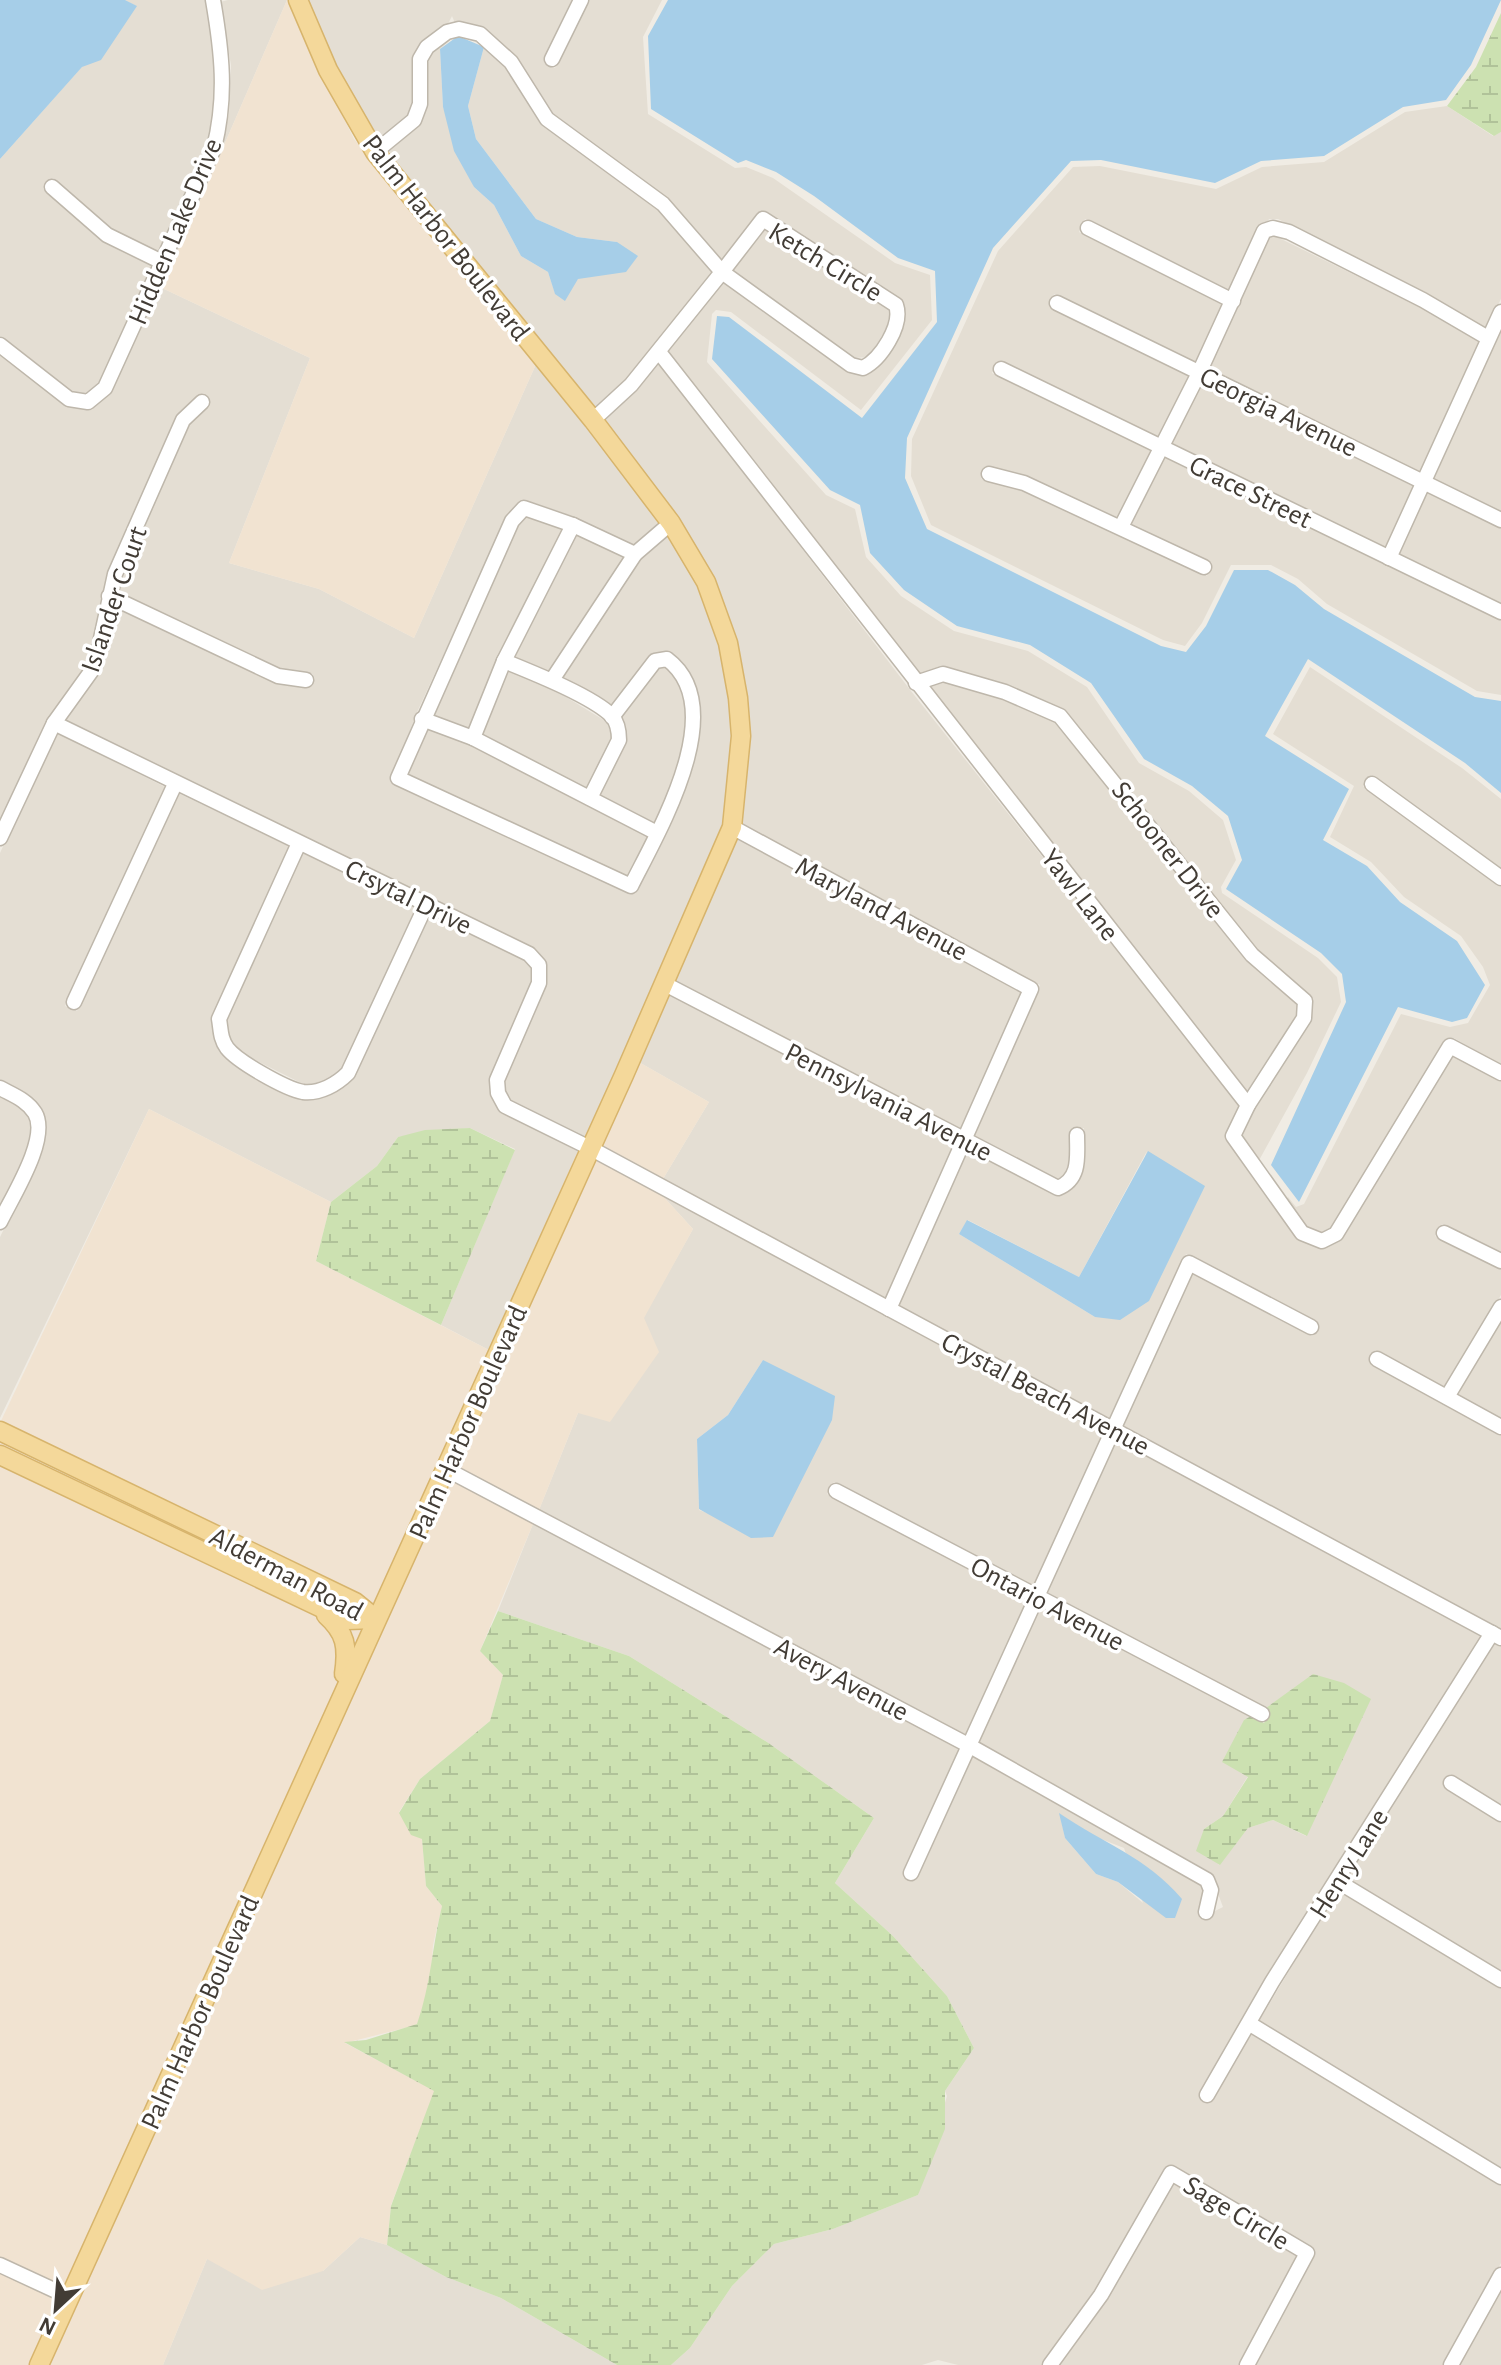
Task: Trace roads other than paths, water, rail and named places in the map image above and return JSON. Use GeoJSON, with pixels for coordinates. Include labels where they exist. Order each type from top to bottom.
{"type":"FeatureCollection","features":[{"type":"Feature","properties":{"kind":"main road","name":"Palm Harbor Boulevard"},"geometry":{"type":"LineString","coordinates":[[39,2365],[665,984],[732,827],[741,736],[735,675],[711,594],[671,523],[593,420],[375,152],[328,70],[298,0]]}},
{"type":"Feature","properties":{"kind":"main road","name":"Alderman Road"},"geometry":{"type":"LineString","coordinates":[[0,1431],[355,1602],[376,1619]]}},
{"type":"Feature","properties":{"kind":"main road","name":"Alderman Road"},"geometry":{"type":"LineString","coordinates":[[0,1455],[347,1620],[376,1619]]}},
{"type":"Feature","properties":{"kind":"main road"},"geometry":{"type":"LineString","coordinates":[[315,1605],[340,1627],[348,1651],[341,1697]]}},
{"type":"Feature","properties":{"kind":"street","name":"Hidden Lake Drive"},"geometry":{"type":"LineString","coordinates":[[0,345],[69,399],[88,402],[105,388],[214,148],[223,115],[225,65],[213,0]]}},
{"type":"Feature","properties":{"kind":"street"},"geometry":{"type":"LineString","coordinates":[[552,59],[581,0]]}},
{"type":"Feature","properties":{"kind":"street"},"geometry":{"type":"LineString","coordinates":[[375,152],[414,120],[420,104],[420,59],[427,47],[447,32],[459,29],[480,34],[511,62],[547,119],[663,204],[722,272]]}},
{"type":"Feature","properties":{"kind":"street"},"geometry":{"type":"LineString","coordinates":[[52,187],[107,235],[162,262]]}},
{"type":"Feature","properties":{"kind":"street","name":"Ketch Circle"},"geometry":{"type":"LineString","coordinates":[[593,420],[631,385],[659,352],[763,219],[891,299],[899,314],[896,325],[873,363],[863,368],[851,365],[722,272]]}},
{"type":"Feature","properties":{"kind":"street"},"geometry":{"type":"LineString","coordinates":[[1088,228],[1233,301]]}},
{"type":"Feature","properties":{"kind":"street"},"geometry":{"type":"LineString","coordinates":[[1121,527],[1199,373],[1264,231],[1273,228],[1289,232],[1423,300],[1488,338]]}},
{"type":"Feature","properties":{"kind":"street","name":"Georgia Avenue"},"geometry":{"type":"LineString","coordinates":[[1057,303],[1501,520]]}},
{"type":"Feature","properties":{"kind":"street"},"geometry":{"type":"LineString","coordinates":[[1389,558],[1426,483],[1501,312]]}},
{"type":"Feature","properties":{"kind":"street","name":"Yawl Lane"},"geometry":{"type":"LineString","coordinates":[[659,352],[1248,1105]]}},
{"type":"Feature","properties":{"kind":"street","name":"Grace Street"},"geometry":{"type":"LineString","coordinates":[[1001,369],[1501,612]]}},
{"type":"Feature","properties":{"kind":"street","name":"Islander Court"},"geometry":{"type":"LineString","coordinates":[[0,838],[54,723],[95,666],[115,574],[183,420],[202,402]]}},
{"type":"Feature","properties":{"kind":"street"},"geometry":{"type":"LineString","coordinates":[[989,474],[1024,483],[1204,567]]}},
{"type":"Feature","properties":{"kind":"street"},"geometry":{"type":"LineString","coordinates":[[612,717],[655,661],[667,659],[689,685],[694,721],[684,771],[631,886],[398,778],[512,521],[524,508],[573,525],[635,554]]}},
{"type":"Feature","properties":{"kind":"street"},"geometry":{"type":"LineString","coordinates":[[552,680],[635,554],[671,523]]}},
{"type":"Feature","properties":{"kind":"street"},"geometry":{"type":"LineString","coordinates":[[473,738],[504,661],[573,525]]}},
{"type":"Feature","properties":{"kind":"street"},"geometry":{"type":"LineString","coordinates":[[109,596],[278,676],[306,680]]}},
{"type":"Feature","properties":{"kind":"street"},"geometry":{"type":"LineString","coordinates":[[504,661],[552,680],[612,717],[619,730],[619,740],[590,798]]}},
{"type":"Feature","properties":{"kind":"street","name":"Schooner Drive"},"geometry":{"type":"LineString","coordinates":[[916,683],[943,674],[1018,697],[1060,716],[1252,955],[1305,1001],[1304,1018],[1248,1105]]}},
{"type":"Feature","properties":{"kind":"street"},"geometry":{"type":"LineString","coordinates":[[422,719],[473,738],[657,833]]}},
{"type":"Feature","properties":{"kind":"street","name":"Crsytal Drive"},"geometry":{"type":"LineString","coordinates":[[54,723],[529,954],[539,965],[539,983],[497,1080],[498,1093],[505,1106],[590,1148]]}},
{"type":"Feature","properties":{"kind":"street"},"geometry":{"type":"LineString","coordinates":[[74,1002],[175,784]]}},
{"type":"Feature","properties":{"kind":"street"},"geometry":{"type":"LineString","coordinates":[[1372,784],[1501,878]]}},
{"type":"Feature","properties":{"kind":"street","name":"Maryland Avenue"},"geometry":{"type":"LineString","coordinates":[[732,827],[1031,989],[966,1141]]}},
{"type":"Feature","properties":{"kind":"street"},"geometry":{"type":"LineString","coordinates":[[299,843],[219,1019],[219,1034],[227,1047],[254,1068],[303,1092],[330,1088],[348,1073],[426,905]]}},
{"type":"Feature","properties":{"kind":"street","name":"Pennsylvania Avenue"},"geometry":{"type":"LineString","coordinates":[[665,984],[1058,1188],[1068,1184],[1076,1171],[1077,1135]]}},
{"type":"Feature","properties":{"kind":"street"},"geometry":{"type":"LineString","coordinates":[[1248,1105],[1233,1136],[1302,1233],[1322,1241],[1336,1234],[1341,1227],[1450,1046],[1501,1073]]}},
{"type":"Feature","properties":{"kind":"street"},"geometry":{"type":"LineString","coordinates":[[0,1088],[25,1101],[36,1115],[39,1128],[37,1145],[0,1222]]}},
{"type":"Feature","properties":{"kind":"street"},"geometry":{"type":"LineString","coordinates":[[889,1309],[966,1141]]}},
{"type":"Feature","properties":{"kind":"street","name":"Crystal Beach Avenue"},"geometry":{"type":"LineString","coordinates":[[590,1148],[1496,1636]]}},
{"type":"Feature","properties":{"kind":"street"},"geometry":{"type":"LineString","coordinates":[[1444,1233],[1501,1261]]}},
{"type":"Feature","properties":{"kind":"street"},"geometry":{"type":"LineString","coordinates":[[911,1873],[1189,1263],[1311,1327]]}},
{"type":"Feature","properties":{"kind":"street"},"geometry":{"type":"LineString","coordinates":[[1447,1397],[1501,1307]]}},
{"type":"Feature","properties":{"kind":"street"},"geometry":{"type":"LineString","coordinates":[[1377,1359],[1501,1427]]}},
{"type":"Feature","properties":{"kind":"street","name":"Avery Avenue"},"geometry":{"type":"LineString","coordinates":[[444,1468],[970,1746],[1207,1880],[1211,1890],[1206,1912]]}},
{"type":"Feature","properties":{"kind":"street","name":"Ontario Avenue"},"geometry":{"type":"LineString","coordinates":[[836,1491],[1262,1714]]}},
{"type":"Feature","properties":{"kind":"street","name":"Henry Lane"},"geometry":{"type":"LineString","coordinates":[[1207,2095],[1272,1982],[1496,1636]]}},
{"type":"Feature","properties":{"kind":"street"},"geometry":{"type":"LineString","coordinates":[[1451,1783],[1501,1814]]}},
{"type":"Feature","properties":{"kind":"street"},"geometry":{"type":"LineString","coordinates":[[1337,1881],[1501,1980]]}},
{"type":"Feature","properties":{"kind":"street"},"geometry":{"type":"LineString","coordinates":[[1250,2024],[1501,2177]]}},
{"type":"Feature","properties":{"kind":"street","name":"Sage Circle"},"geometry":{"type":"LineString","coordinates":[[1050,2365],[1101,2295],[1171,2173],[1307,2253],[1247,2365]]}},
{"type":"Feature","properties":{"kind":"street"},"geometry":{"type":"LineString","coordinates":[[0,2265],[69,2297]]}},
{"type":"Feature","properties":{"kind":"street"},"geometry":{"type":"LineString","coordinates":[[1451,2365],[1501,2275]]}},
{"type":"Feature","properties":{"kind":"water"},"geometry":{"type":"Polygon","coordinates":[[[0,0],[125,0],[137,6],[101,60],[82,67],[0,159],[0,0]]]}},
{"type":"Feature","properties":{"kind":"water"},"geometry":{"type":"Polygon","coordinates":[[[668,0],[1501,0],[1471,65],[1446,100],[1403,107],[1324,156],[1261,161],[1215,183],[1101,160],[1071,161],[993,248],[907,438],[905,478],[927,529],[1161,646],[1186,652],[1206,626],[1234,570],[1268,570],[1295,585],[1324,609],[1475,697],[1501,701],[1501,793],[1465,763],[1308,659],[1265,736],[1349,789],[1323,840],[1367,866],[1400,902],[1457,941],[1485,985],[1467,1018],[1452,1022],[1398,1007],[1299,1202],[1271,1165],[1346,1002],[1342,974],[1321,953],[1226,889],[1242,860],[1228,816],[1192,786],[1144,759],[1091,683],[1030,645],[957,626],[904,590],[870,553],[860,505],[830,490],[712,359],[717,316],[729,317],[862,418],[937,322],[935,271],[898,258],[776,172],[746,160],[738,163],[651,109],[648,36],[668,0]]]}},
{"type":"Feature","properties":{"kind":"water"},"geometry":{"type":"Polygon","coordinates":[[[458,36],[484,47],[468,106],[476,139],[536,219],[577,237],[617,242],[638,256],[626,272],[578,279],[565,301],[555,294],[548,272],[521,256],[494,205],[474,187],[454,151],[443,107],[440,49],[458,36]]]}},
{"type":"Feature","properties":{"kind":"water"},"geometry":{"type":"Polygon","coordinates":[[[1148,1151],[1205,1186],[1149,1301],[1120,1320],[1095,1317],[959,1234],[967,1220],[1079,1277],[1148,1151]]]}},
{"type":"Feature","properties":{"kind":"water"},"geometry":{"type":"Polygon","coordinates":[[[763,1360],[835,1396],[832,1420],[773,1537],[751,1538],[699,1509],[697,1439],[728,1415],[763,1360]]]}},
{"type":"Feature","properties":{"kind":"water"},"geometry":{"type":"Polygon","coordinates":[[[1059,1813],[1139,1861],[1168,1884],[1182,1899],[1175,1918],[1166,1918],[1118,1882],[1096,1874],[1065,1838],[1059,1813]]]}}]}
